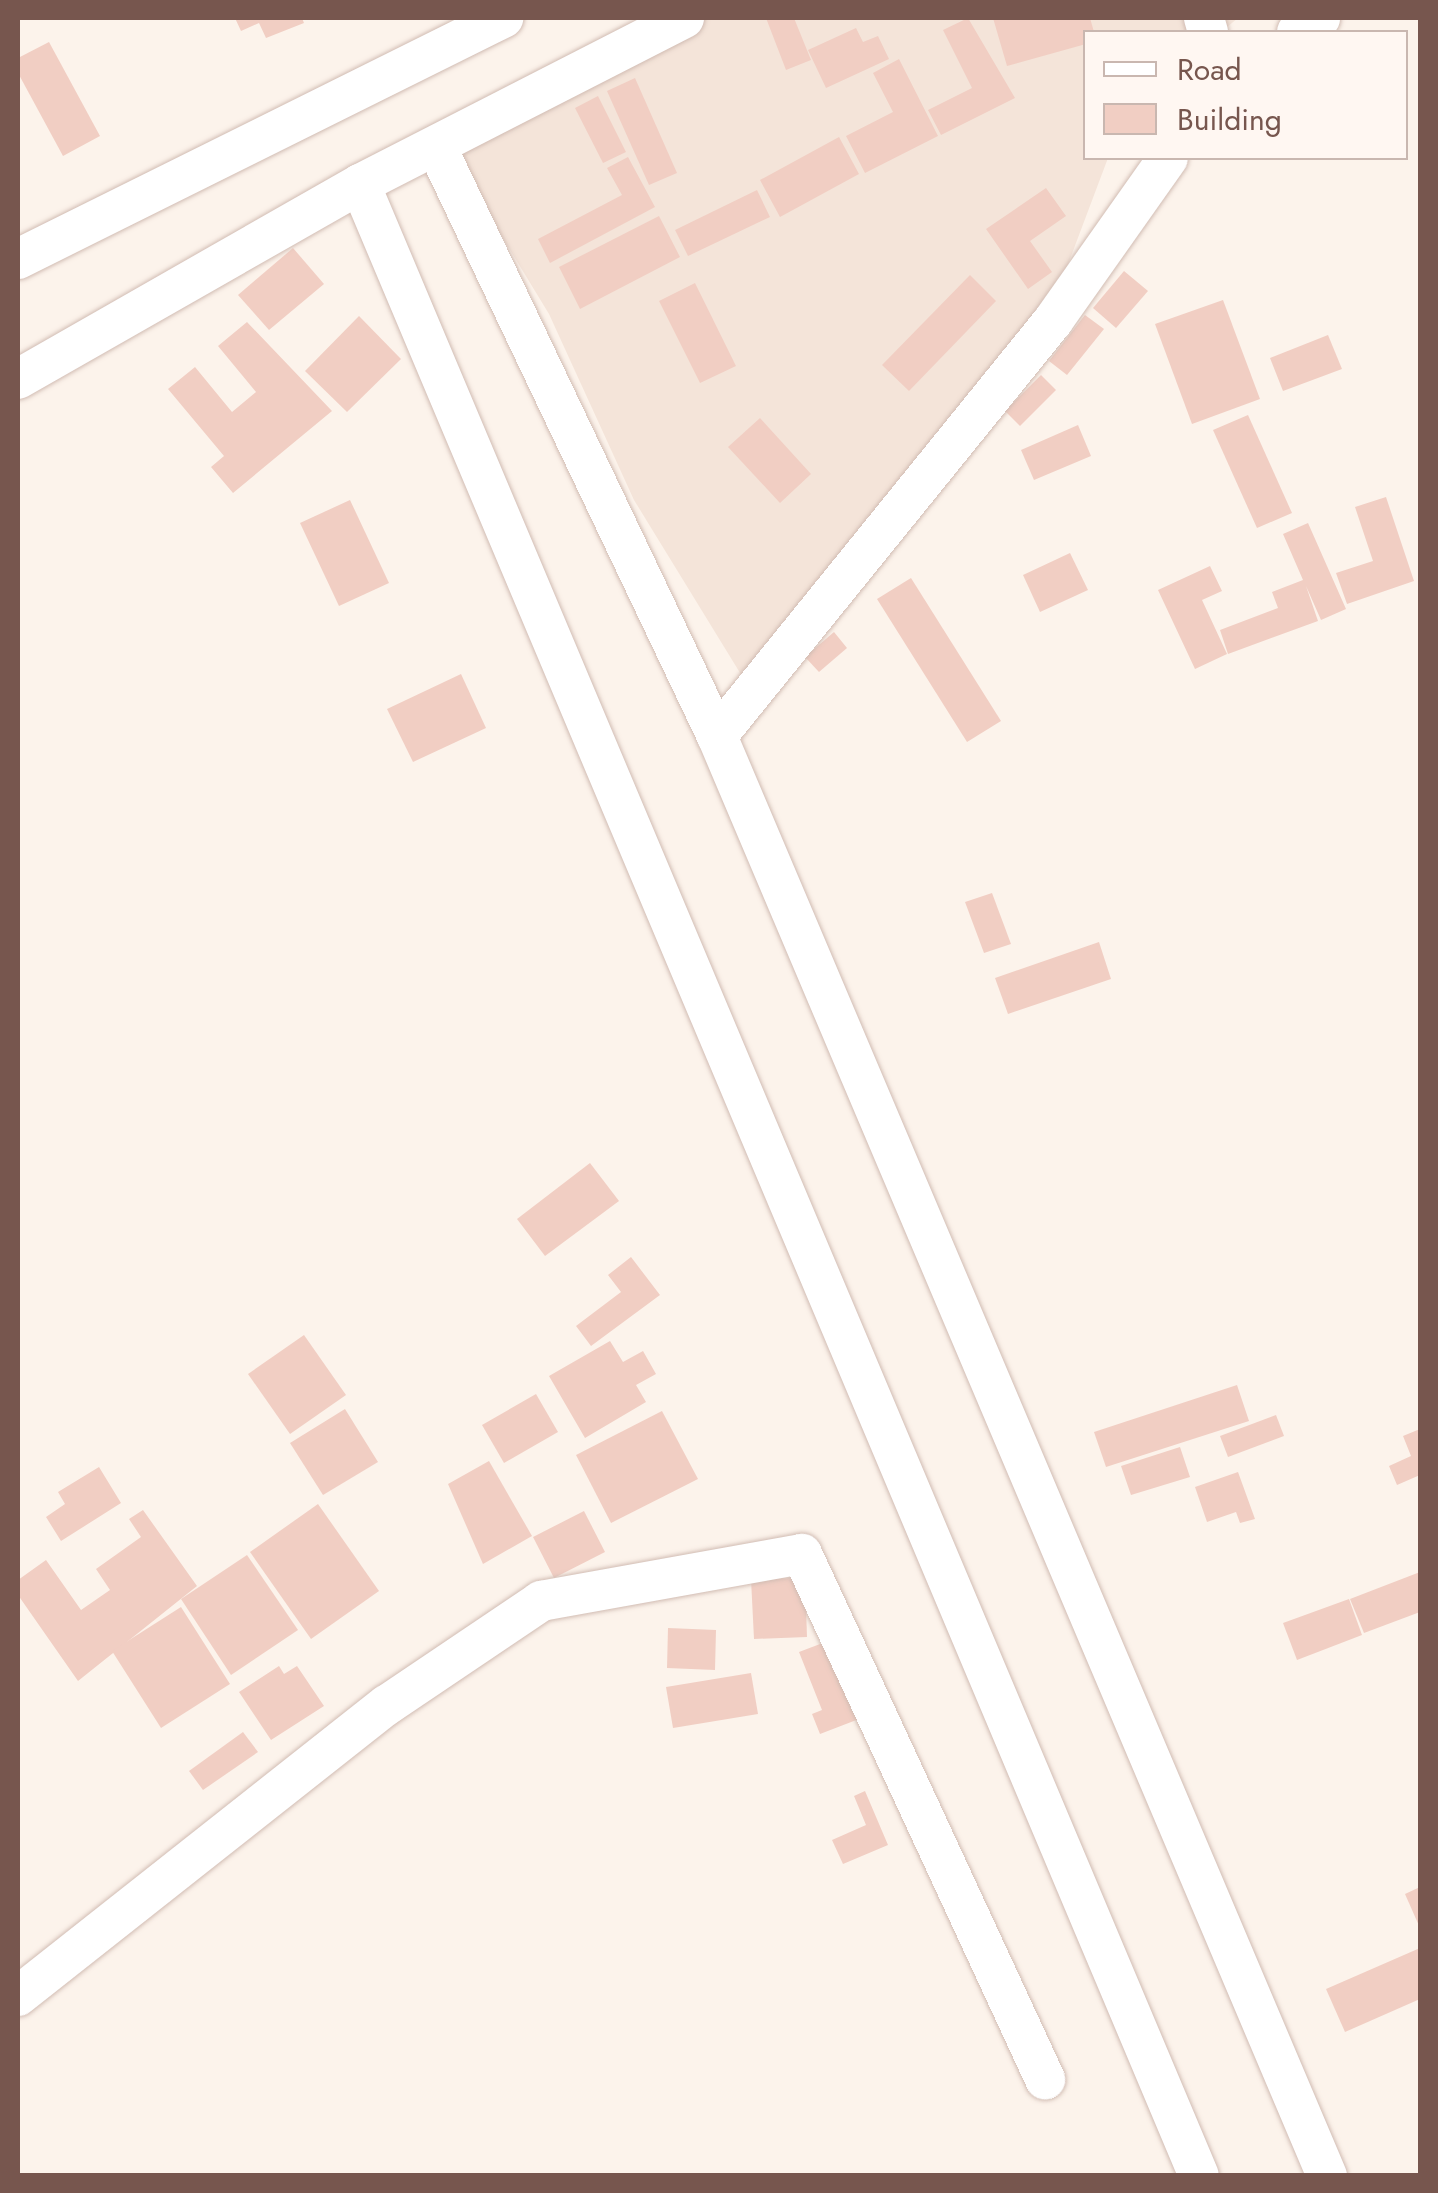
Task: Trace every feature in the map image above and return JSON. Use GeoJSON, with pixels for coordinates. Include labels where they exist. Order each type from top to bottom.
{"type":"FeatureCollection","features":[{"type":"Feature","properties":{"kind":"street"},"geometry":{"type":"LineString","coordinates":[[18,258],[503,18]]}},
{"type":"Feature","properties":{"kind":"street"},"geometry":{"type":"LineString","coordinates":[[18,379],[360,184],[437,148],[684,18]]}},
{"type":"Feature","properties":{"kind":"street"},"geometry":{"type":"LineString","coordinates":[[437,148],[718,736],[1327,2176]]}},
{"type":"Feature","properties":{"kind":"street"},"geometry":{"type":"LineString","coordinates":[[718,736],[1054,321],[1167,160]]}},
{"type":"Feature","properties":{"kind":"street"},"geometry":{"type":"LineString","coordinates":[[360,184],[1199,2176]]}},
{"type":"Feature","properties":{"kind":"street"},"geometry":{"type":"LineString","coordinates":[[18,1996],[387,1706],[541,1602],[802,1554],[1044,2079]]}},
{"type":"Feature","properties":{"kind":"shaded area"},"geometry":{"type":"Polygon","coordinates":[[[707,18],[1238,18],[1223,30],[1083,30],[1083,160],[1107,160],[1047,320],[745,681],[634,500],[549,314],[448,148],[707,18]]]}},
{"type":"Feature","properties":{"kind":"building"},"geometry":{"type":"Polygon","coordinates":[[[235,18],[302,18],[304,23],[266,38],[259,23],[241,31],[235,18]]]}},
{"type":"Feature","properties":{"kind":"building"},"geometry":{"type":"Polygon","coordinates":[[[766,18],[794,18],[811,60],[786,70],[766,18]]]}},
{"type":"Feature","properties":{"kind":"building"},"geometry":{"type":"Polygon","coordinates":[[[968,18],[1015,98],[941,135],[928,110],[972,88],[943,30],[968,18]]]}},
{"type":"Feature","properties":{"kind":"building"},"geometry":{"type":"Polygon","coordinates":[[[993,18],[1090,18],[1093,30],[1083,30],[1083,45],[1007,66],[993,18]]]}},
{"type":"Feature","properties":{"kind":"building"},"geometry":{"type":"Polygon","coordinates":[[[856,28],[863,42],[878,36],[889,59],[826,88],[808,50],[856,28]]]}},
{"type":"Feature","properties":{"kind":"building"},"geometry":{"type":"Polygon","coordinates":[[[49,42],[100,136],[63,156],[18,73],[18,58],[49,42]]]}},
{"type":"Feature","properties":{"kind":"building"},"geometry":{"type":"Polygon","coordinates":[[[899,59],[938,136],[865,173],[846,136],[893,112],[873,73],[899,59]]]}},
{"type":"Feature","properties":{"kind":"building"},"geometry":{"type":"Polygon","coordinates":[[[635,78],[677,173],[649,185],[607,91],[635,78]]]}},
{"type":"Feature","properties":{"kind":"building"},"geometry":{"type":"Polygon","coordinates":[[[598,96],[626,152],[603,163],[575,108],[598,96]]]}},
{"type":"Feature","properties":{"kind":"building"},"geometry":{"type":"Polygon","coordinates":[[[839,137],[859,174],[780,217],[760,180],[839,137]]]}},
{"type":"Feature","properties":{"kind":"building"},"geometry":{"type":"Polygon","coordinates":[[[628,157],[655,207],[550,263],[538,239],[622,195],[607,168],[628,157]]]}},
{"type":"Feature","properties":{"kind":"building"},"geometry":{"type":"Polygon","coordinates":[[[1046,188],[1066,216],[1030,241],[1052,272],[1028,289],[986,229],[1046,188]]]}},
{"type":"Feature","properties":{"kind":"building"},"geometry":{"type":"Polygon","coordinates":[[[757,190],[770,217],[688,256],[675,230],[757,190]]]}},
{"type":"Feature","properties":{"kind":"building"},"geometry":{"type":"Polygon","coordinates":[[[659,216],[680,257],[580,309],[559,267],[659,216]]]}},
{"type":"Feature","properties":{"kind":"building"},"geometry":{"type":"Polygon","coordinates":[[[293,248],[324,284],[269,330],[238,295],[293,248]]]}},
{"type":"Feature","properties":{"kind":"building"},"geometry":{"type":"Polygon","coordinates":[[[1124,271],[1148,291],[1116,328],[1093,308],[1124,271]]]}},
{"type":"Feature","properties":{"kind":"building"},"geometry":{"type":"Polygon","coordinates":[[[970,275],[996,301],[909,391],[882,365],[970,275]]]}},
{"type":"Feature","properties":{"kind":"building"},"geometry":{"type":"Polygon","coordinates":[[[695,283],[736,366],[700,383],[659,301],[695,283]]]}},
{"type":"Feature","properties":{"kind":"building"},"geometry":{"type":"Polygon","coordinates":[[[1223,300],[1260,399],[1192,424],[1155,324],[1223,300]]]}},
{"type":"Feature","properties":{"kind":"building"},"geometry":{"type":"Polygon","coordinates":[[[1085,315],[1104,329],[1067,375],[1049,361],[1085,315]]]}},
{"type":"Feature","properties":{"kind":"building"},"geometry":{"type":"Polygon","coordinates":[[[359,316],[401,359],[347,412],[305,371],[359,316]]]}},
{"type":"Feature","properties":{"kind":"building"},"geometry":{"type":"Polygon","coordinates":[[[247,322],[332,411],[233,493],[211,467],[224,456],[168,389],[195,367],[232,412],[256,392],[218,346],[247,322]]]}},
{"type":"Feature","properties":{"kind":"building"},"geometry":{"type":"Polygon","coordinates":[[[1328,335],[1342,369],[1283,391],[1270,358],[1328,335]]]}},
{"type":"Feature","properties":{"kind":"building"},"geometry":{"type":"Polygon","coordinates":[[[1041,375],[1056,390],[1020,426],[1005,411],[1041,375]]]}},
{"type":"Feature","properties":{"kind":"building"},"geometry":{"type":"Polygon","coordinates":[[[1248,415],[1292,513],[1257,528],[1213,430],[1248,415]]]}},
{"type":"Feature","properties":{"kind":"building"},"geometry":{"type":"Polygon","coordinates":[[[760,418],[811,474],[780,503],[728,447],[760,418]]]}},
{"type":"Feature","properties":{"kind":"building"},"geometry":{"type":"Polygon","coordinates":[[[1078,425],[1091,456],[1034,480],[1021,450],[1078,425]]]}},
{"type":"Feature","properties":{"kind":"building"},"geometry":{"type":"Polygon","coordinates":[[[1386,497],[1414,581],[1347,604],[1336,573],[1373,561],[1355,507],[1386,497]]]}},
{"type":"Feature","properties":{"kind":"building"},"geometry":{"type":"Polygon","coordinates":[[[350,500],[389,583],[339,606],[300,523],[350,500]]]}},
{"type":"Feature","properties":{"kind":"building"},"geometry":{"type":"Polygon","coordinates":[[[1308,523],[1346,609],[1321,620],[1306,586],[1318,621],[1228,654],[1220,630],[1278,608],[1272,592],[1303,580],[1283,534],[1308,523]]]}},
{"type":"Feature","properties":{"kind":"building"},"geometry":{"type":"Polygon","coordinates":[[[1070,553],[1088,590],[1040,612],[1023,575],[1070,553]]]}},
{"type":"Feature","properties":{"kind":"building"},"geometry":{"type":"Polygon","coordinates":[[[1210,566],[1222,591],[1202,600],[1227,654],[1195,669],[1158,590],[1210,566]]]}},
{"type":"Feature","properties":{"kind":"building"},"geometry":{"type":"Polygon","coordinates":[[[911,578],[1001,721],[967,742],[877,599],[911,578]]]}},
{"type":"Feature","properties":{"kind":"building"},"geometry":{"type":"Polygon","coordinates":[[[834,632],[847,648],[819,672],[805,657],[834,632]]]}},
{"type":"Feature","properties":{"kind":"building"},"geometry":{"type":"Polygon","coordinates":[[[461,674],[486,728],[413,762],[387,709],[461,674]]]}},
{"type":"Feature","properties":{"kind":"building"},"geometry":{"type":"Polygon","coordinates":[[[992,893],[1011,944],[984,953],[965,902],[992,893]]]}},
{"type":"Feature","properties":{"kind":"building"},"geometry":{"type":"Polygon","coordinates":[[[1099,942],[1111,979],[1008,1014],[995,978],[1099,942]]]}},
{"type":"Feature","properties":{"kind":"building"},"geometry":{"type":"Polygon","coordinates":[[[590,1163],[619,1201],[545,1256],[517,1219],[590,1163]]]}},
{"type":"Feature","properties":{"kind":"building"},"geometry":{"type":"Polygon","coordinates":[[[631,1257],[660,1295],[591,1346],[576,1326],[621,1292],[608,1275],[631,1257]]]}},
{"type":"Feature","properties":{"kind":"building"},"geometry":{"type":"Polygon","coordinates":[[[304,1335],[346,1395],[290,1434],[248,1374],[304,1335]]]}},
{"type":"Feature","properties":{"kind":"building"},"geometry":{"type":"Polygon","coordinates":[[[610,1341],[623,1362],[643,1351],[656,1374],[636,1385],[646,1402],[585,1438],[549,1376],[610,1341]]]}},
{"type":"Feature","properties":{"kind":"building"},"geometry":{"type":"Polygon","coordinates":[[[1237,1385],[1249,1421],[1106,1467],[1094,1432],[1237,1385]]]}},
{"type":"Feature","properties":{"kind":"building"},"geometry":{"type":"Polygon","coordinates":[[[536,1394],[558,1432],[504,1463],[482,1425],[536,1394]]]}},
{"type":"Feature","properties":{"kind":"building"},"geometry":{"type":"Polygon","coordinates":[[[345,1409],[378,1462],[323,1495],[290,1443],[345,1409]]]}},
{"type":"Feature","properties":{"kind":"building"},"geometry":{"type":"Polygon","coordinates":[[[662,1411],[698,1479],[611,1523],[576,1455],[662,1411]]]}},
{"type":"Feature","properties":{"kind":"building"},"geometry":{"type":"Polygon","coordinates":[[[1276,1415],[1284,1436],[1228,1457],[1220,1436],[1276,1415]]]}},
{"type":"Feature","properties":{"kind":"building"},"geometry":{"type":"Polygon","coordinates":[[[1420,1429],[1420,1475],[1397,1485],[1389,1466],[1411,1456],[1403,1436],[1420,1429]]]}},
{"type":"Feature","properties":{"kind":"building"},"geometry":{"type":"Polygon","coordinates":[[[1180,1447],[1190,1477],[1131,1495],[1121,1466],[1180,1447]]]}},
{"type":"Feature","properties":{"kind":"building"},"geometry":{"type":"Polygon","coordinates":[[[489,1461],[532,1536],[483,1564],[448,1484],[489,1461]]]}},
{"type":"Feature","properties":{"kind":"building"},"geometry":{"type":"Polygon","coordinates":[[[99,1467],[121,1503],[61,1541],[46,1517],[65,1504],[58,1492],[99,1467]]]}},
{"type":"Feature","properties":{"kind":"building"},"geometry":{"type":"Polygon","coordinates":[[[1238,1472],[1255,1519],[1240,1523],[1236,1512],[1207,1522],[1195,1487],[1238,1472]]]}},
{"type":"Feature","properties":{"kind":"building"},"geometry":{"type":"Polygon","coordinates":[[[318,1504],[379,1591],[311,1639],[250,1552],[318,1504]]]}},
{"type":"Feature","properties":{"kind":"building"},"geometry":{"type":"Polygon","coordinates":[[[143,1510],[197,1586],[78,1681],[18,1595],[18,1580],[46,1560],[81,1610],[110,1590],[96,1569],[141,1537],[129,1519],[143,1510]]]}},
{"type":"Feature","properties":{"kind":"building"},"geometry":{"type":"Polygon","coordinates":[[[584,1511],[605,1552],[554,1578],[533,1537],[584,1511]]]}},
{"type":"Feature","properties":{"kind":"building"},"geometry":{"type":"Polygon","coordinates":[[[247,1555],[298,1630],[231,1675],[181,1599],[247,1555]]]}},
{"type":"Feature","properties":{"kind":"building"},"geometry":{"type":"Polygon","coordinates":[[[1420,1572],[1420,1612],[1364,1633],[1350,1599],[1420,1572]]]}},
{"type":"Feature","properties":{"kind":"building"},"geometry":{"type":"Polygon","coordinates":[[[805,1578],[807,1637],[754,1639],[751,1579],[805,1578]]]}},
{"type":"Feature","properties":{"kind":"building"},"geometry":{"type":"Polygon","coordinates":[[[1349,1599],[1362,1635],[1297,1660],[1283,1623],[1349,1599]]]}},
{"type":"Feature","properties":{"kind":"building"},"geometry":{"type":"Polygon","coordinates":[[[181,1607],[230,1684],[161,1728],[112,1651],[181,1607]]]}},
{"type":"Feature","properties":{"kind":"building"},"geometry":{"type":"Polygon","coordinates":[[[668,1628],[716,1630],[715,1670],[667,1668],[668,1628]]]}},
{"type":"Feature","properties":{"kind":"building"},"geometry":{"type":"Polygon","coordinates":[[[828,1641],[859,1719],[820,1734],[812,1714],[822,1710],[799,1652],[828,1641]]]}},
{"type":"Feature","properties":{"kind":"building"},"geometry":{"type":"Polygon","coordinates":[[[279,1666],[284,1674],[297,1666],[324,1706],[271,1740],[239,1692],[279,1666]]]}},
{"type":"Feature","properties":{"kind":"building"},"geometry":{"type":"Polygon","coordinates":[[[751,1673],[758,1714],[673,1728],[666,1687],[751,1673]]]}},
{"type":"Feature","properties":{"kind":"building"},"geometry":{"type":"Polygon","coordinates":[[[243,1732],[258,1752],[203,1790],[189,1771],[243,1732]]]}},
{"type":"Feature","properties":{"kind":"building"},"geometry":{"type":"Polygon","coordinates":[[[865,1791],[888,1845],[843,1864],[832,1840],[866,1825],[854,1796],[865,1791]]]}},
{"type":"Feature","properties":{"kind":"building"},"geometry":{"type":"Polygon","coordinates":[[[1420,1887],[1420,1928],[1405,1894],[1420,1887]]]}},
{"type":"Feature","properties":{"kind":"building"},"geometry":{"type":"Polygon","coordinates":[[[1420,1948],[1420,1999],[1345,2032],[1326,1989],[1420,1948]]]}}]}
